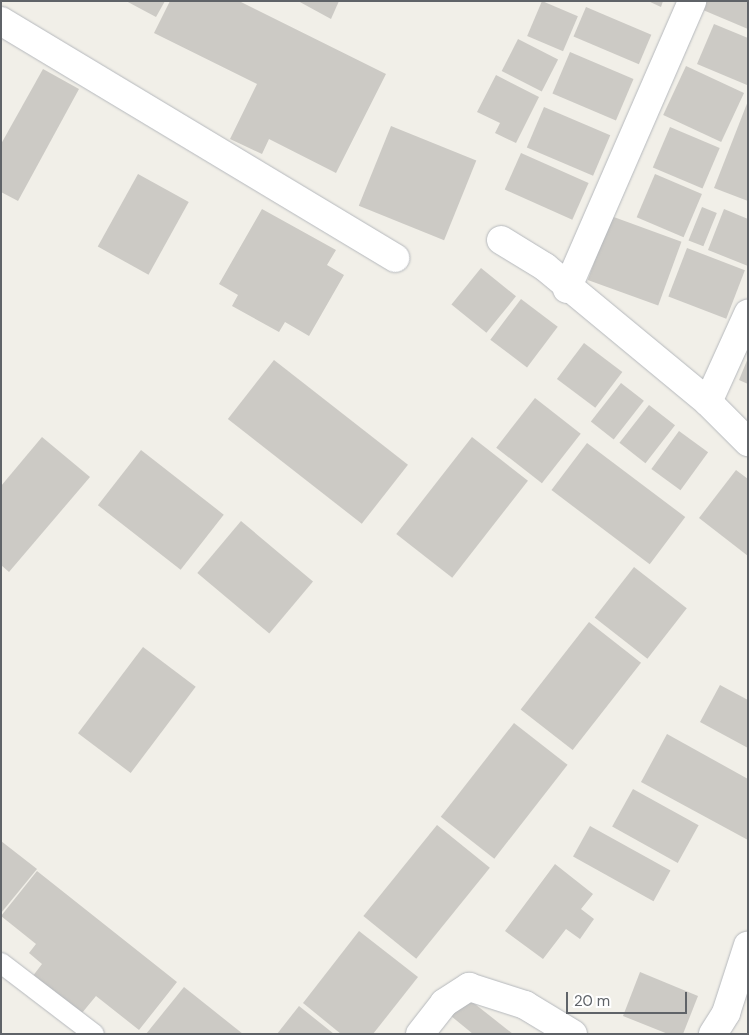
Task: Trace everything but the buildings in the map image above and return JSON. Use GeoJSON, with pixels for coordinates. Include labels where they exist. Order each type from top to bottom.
{"type":"FeatureCollection","features":[{"type":"Feature","properties":{"kind":"street"},"geometry":{"type":"LineString","coordinates":[[567,289],[692,1]]}},
{"type":"Feature","properties":{"kind":"street"},"geometry":{"type":"LineString","coordinates":[[1,20],[395,258]]}},
{"type":"Feature","properties":{"kind":"street"},"geometry":{"type":"LineString","coordinates":[[501,240],[545,267],[567,289],[708,402],[748,442]]}},
{"type":"Feature","properties":{"kind":"street"},"geometry":{"type":"LineString","coordinates":[[708,402],[748,314]]}},
{"type":"Feature","properties":{"kind":"street"},"geometry":{"type":"LineString","coordinates":[[714,1034],[726,1013],[748,945]]}},
{"type":"Feature","properties":{"kind":"street"},"geometry":{"type":"LineString","coordinates":[[420,1034],[444,1003],[469,987],[524,1005],[573,1034]]}},
{"type":"Feature","properties":{"kind":"lane"},"geometry":{"type":"LineString","coordinates":[[1,963],[94,1034]]}}]}
